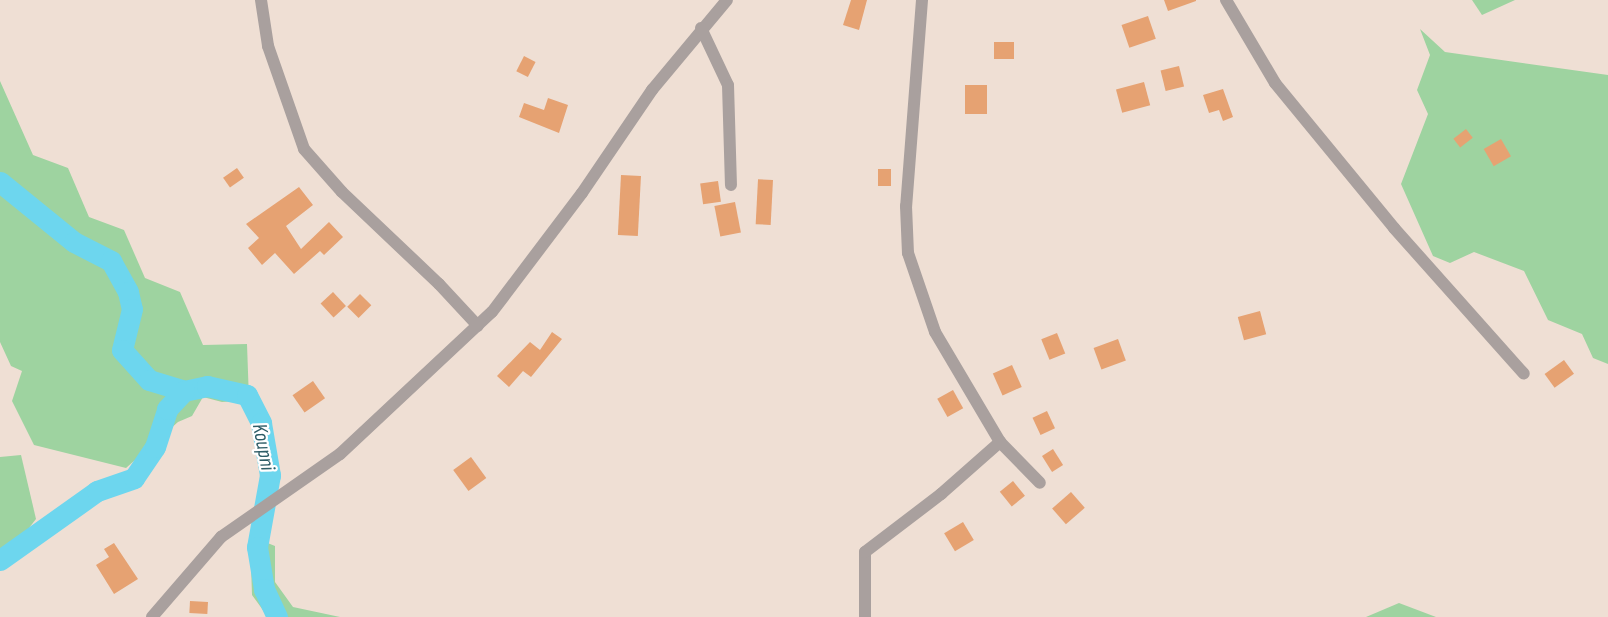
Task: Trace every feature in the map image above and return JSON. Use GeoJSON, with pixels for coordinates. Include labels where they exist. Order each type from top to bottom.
{"type":"FeatureCollection","features":[{"type":"Feature","properties":{"kind":"street"},"geometry":{"type":"LineString","coordinates":[[261,0],[268,46],[304,149],[342,192],[439,284],[478,326]]}},
{"type":"Feature","properties":{"kind":"street"},"geometry":{"type":"LineString","coordinates":[[152,617],[201,556],[259,509],[340,454],[478,326],[520,277],[652,90],[701,28],[727,0]]}},
{"type":"Feature","properties":{"kind":"street"},"geometry":{"type":"LineString","coordinates":[[922,0],[906,206],[908,253],[935,332],[1000,442],[1040,483]]}},
{"type":"Feature","properties":{"kind":"street"},"geometry":{"type":"LineString","coordinates":[[1226,0],[1275,83],[1394,228],[1524,374]]}},
{"type":"Feature","properties":{"kind":"street"},"geometry":{"type":"LineString","coordinates":[[701,28],[728,85],[731,185]]}},
{"type":"Feature","properties":{"kind":"street"},"geometry":{"type":"LineString","coordinates":[[865,617],[865,552],[941,494],[1000,442]]}},
{"type":"Feature","properties":{"kind":"green space"},"geometry":{"type":"Polygon","coordinates":[[[1472,0],[1515,0],[1482,15],[1472,0]]]}},
{"type":"Feature","properties":{"kind":"green space"},"geometry":{"type":"Polygon","coordinates":[[[1420,29],[1445,52],[1608,75],[1608,364],[1593,358],[1582,334],[1548,320],[1524,271],[1474,252],[1450,263],[1433,256],[1401,184],[1428,114],[1417,90],[1430,55],[1420,29]]]}},
{"type":"Feature","properties":{"kind":"green space"},"geometry":{"type":"Polygon","coordinates":[[[0,81],[33,155],[68,168],[89,217],[124,230],[145,278],[180,292],[203,345],[247,344],[249,400],[222,402],[203,397],[192,416],[178,422],[126,468],[34,445],[12,401],[22,371],[11,366],[0,342],[0,81]]]}},
{"type":"Feature","properties":{"kind":"green space"},"geometry":{"type":"Polygon","coordinates":[[[21,455],[36,519],[0,565],[0,457],[21,455]]]}},
{"type":"Feature","properties":{"kind":"green space"},"geometry":{"type":"Polygon","coordinates":[[[250,536],[275,546],[275,582],[293,607],[340,617],[268,617],[252,595],[250,536]]]}},
{"type":"Feature","properties":{"kind":"green space"},"geometry":{"type":"Polygon","coordinates":[[[1399,603],[1436,617],[1366,617],[1399,603]]]}},
{"type":"Feature","properties":{"kind":"building"},"geometry":{"type":"Polygon","coordinates":[[[851,0],[867,0],[859,30],[843,25],[851,0]]]}},
{"type":"Feature","properties":{"kind":"building"},"geometry":{"type":"Polygon","coordinates":[[[1164,0],[1196,0],[1196,1],[1168,11],[1164,0]]]}},
{"type":"Feature","properties":{"kind":"building"},"geometry":{"type":"Polygon","coordinates":[[[1148,16],[1156,39],[1129,48],[1122,25],[1148,16]]]}},
{"type":"Feature","properties":{"kind":"building"},"geometry":{"type":"Polygon","coordinates":[[[994,42],[1014,42],[1014,59],[994,59],[994,42]]]}},
{"type":"Feature","properties":{"kind":"building"},"geometry":{"type":"Polygon","coordinates":[[[524,56],[536,62],[528,77],[516,71],[524,56]]]}},
{"type":"Feature","properties":{"kind":"building"},"geometry":{"type":"Polygon","coordinates":[[[1179,66],[1184,86],[1166,91],[1161,71],[1179,66]]]}},
{"type":"Feature","properties":{"kind":"building"},"geometry":{"type":"Polygon","coordinates":[[[1144,82],[1150,105],[1122,113],[1116,90],[1144,82]]]}},
{"type":"Feature","properties":{"kind":"building"},"geometry":{"type":"Polygon","coordinates":[[[965,85],[987,85],[987,114],[965,114],[965,85]]]}},
{"type":"Feature","properties":{"kind":"building"},"geometry":{"type":"Polygon","coordinates":[[[1223,89],[1233,117],[1223,121],[1219,110],[1209,113],[1203,95],[1223,89]]]}},
{"type":"Feature","properties":{"kind":"building"},"geometry":{"type":"Polygon","coordinates":[[[548,98],[568,105],[559,133],[519,117],[524,103],[544,110],[548,98]]]}},
{"type":"Feature","properties":{"kind":"building"},"geometry":{"type":"Polygon","coordinates":[[[1466,129],[1473,138],[1460,148],[1453,139],[1466,129]]]}},
{"type":"Feature","properties":{"kind":"building"},"geometry":{"type":"Polygon","coordinates":[[[1501,139],[1511,156],[1494,166],[1484,149],[1501,139]]]}},
{"type":"Feature","properties":{"kind":"building"},"geometry":{"type":"Polygon","coordinates":[[[237,168],[244,178],[230,188],[223,178],[237,168]]]}},
{"type":"Feature","properties":{"kind":"building"},"geometry":{"type":"Polygon","coordinates":[[[878,169],[891,169],[891,186],[878,186],[878,169]]]}},
{"type":"Feature","properties":{"kind":"building"},"geometry":{"type":"Polygon","coordinates":[[[621,175],[641,176],[638,236],[618,235],[621,175]]]}},
{"type":"Feature","properties":{"kind":"building"},"geometry":{"type":"Polygon","coordinates":[[[758,179],[773,180],[771,225],[756,224],[758,179]]]}},
{"type":"Feature","properties":{"kind":"building"},"geometry":{"type":"Polygon","coordinates":[[[718,181],[721,202],[703,204],[700,184],[718,181]]]}},
{"type":"Feature","properties":{"kind":"building"},"geometry":{"type":"Polygon","coordinates":[[[299,187],[313,205],[286,226],[301,249],[329,222],[343,237],[324,255],[320,251],[294,274],[275,253],[262,265],[248,248],[259,238],[246,224],[299,187]]]}},
{"type":"Feature","properties":{"kind":"building"},"geometry":{"type":"Polygon","coordinates":[[[735,202],[741,232],[720,236],[714,206],[735,202]]]}},
{"type":"Feature","properties":{"kind":"building"},"geometry":{"type":"Polygon","coordinates":[[[333,292],[346,306],[334,317],[321,304],[333,292]]]}},
{"type":"Feature","properties":{"kind":"building"},"geometry":{"type":"Polygon","coordinates":[[[360,294],[371,305],[359,318],[347,307],[360,294]]]}},
{"type":"Feature","properties":{"kind":"building"},"geometry":{"type":"Polygon","coordinates":[[[1260,311],[1266,334],[1244,340],[1238,317],[1260,311]]]}},
{"type":"Feature","properties":{"kind":"building"},"geometry":{"type":"Polygon","coordinates":[[[552,332],[562,339],[531,377],[523,371],[509,387],[497,376],[530,342],[540,350],[552,332]]]}},
{"type":"Feature","properties":{"kind":"building"},"geometry":{"type":"Polygon","coordinates":[[[1057,333],[1065,353],[1049,360],[1041,339],[1057,333]]]}},
{"type":"Feature","properties":{"kind":"building"},"geometry":{"type":"Polygon","coordinates":[[[1118,339],[1126,361],[1101,370],[1094,348],[1118,339]]]}},
{"type":"Feature","properties":{"kind":"building"},"geometry":{"type":"Polygon","coordinates":[[[1564,360],[1574,374],[1555,388],[1545,374],[1564,360]]]}},
{"type":"Feature","properties":{"kind":"building"},"geometry":{"type":"Polygon","coordinates":[[[1012,365],[1022,387],[1003,395],[993,374],[1012,365]]]}},
{"type":"Feature","properties":{"kind":"building"},"geometry":{"type":"Polygon","coordinates":[[[313,381],[325,398],[305,413],[293,395],[313,381]]]}},
{"type":"Feature","properties":{"kind":"building"},"geometry":{"type":"Polygon","coordinates":[[[953,390],[963,408],[947,417],[937,399],[953,390]]]}},
{"type":"Feature","properties":{"kind":"building"},"geometry":{"type":"Polygon","coordinates":[[[1047,411],[1055,428],[1041,435],[1032,418],[1047,411]]]}},
{"type":"Feature","properties":{"kind":"building"},"geometry":{"type":"Polygon","coordinates":[[[1053,449],[1063,465],[1052,472],[1042,456],[1053,449]]]}},
{"type":"Feature","properties":{"kind":"building"},"geometry":{"type":"Polygon","coordinates":[[[471,457],[486,478],[468,491],[453,470],[471,457]]]}},
{"type":"Feature","properties":{"kind":"building"},"geometry":{"type":"Polygon","coordinates":[[[1013,481],[1025,496],[1012,506],[1000,492],[1013,481]]]}},
{"type":"Feature","properties":{"kind":"building"},"geometry":{"type":"Polygon","coordinates":[[[1071,492],[1085,508],[1066,524],[1052,508],[1071,492]]]}},
{"type":"Feature","properties":{"kind":"building"},"geometry":{"type":"Polygon","coordinates":[[[963,522],[974,540],[955,551],[944,533],[963,522]]]}},
{"type":"Feature","properties":{"kind":"building"},"geometry":{"type":"Polygon","coordinates":[[[114,543],[138,579],[114,594],[96,565],[109,557],[104,549],[114,543]]]}},
{"type":"Feature","properties":{"kind":"building"},"geometry":{"type":"Polygon","coordinates":[[[190,601],[208,602],[207,614],[189,613],[190,601]]]}},
{"type":"Feature","properties":{"kind":"waterway","name":"Koupni"},"geometry":{"type":"LineString","coordinates":[[0,182],[74,242],[111,261],[128,292],[132,309],[122,350],[149,380],[184,391],[207,386],[247,395],[261,423],[270,475],[257,547],[264,589],[277,617]]}},
{"type":"Feature","properties":{"kind":"waterway"},"geometry":{"type":"LineString","coordinates":[[0,560],[97,491],[134,478],[155,447],[167,409],[184,391]]}}]}
